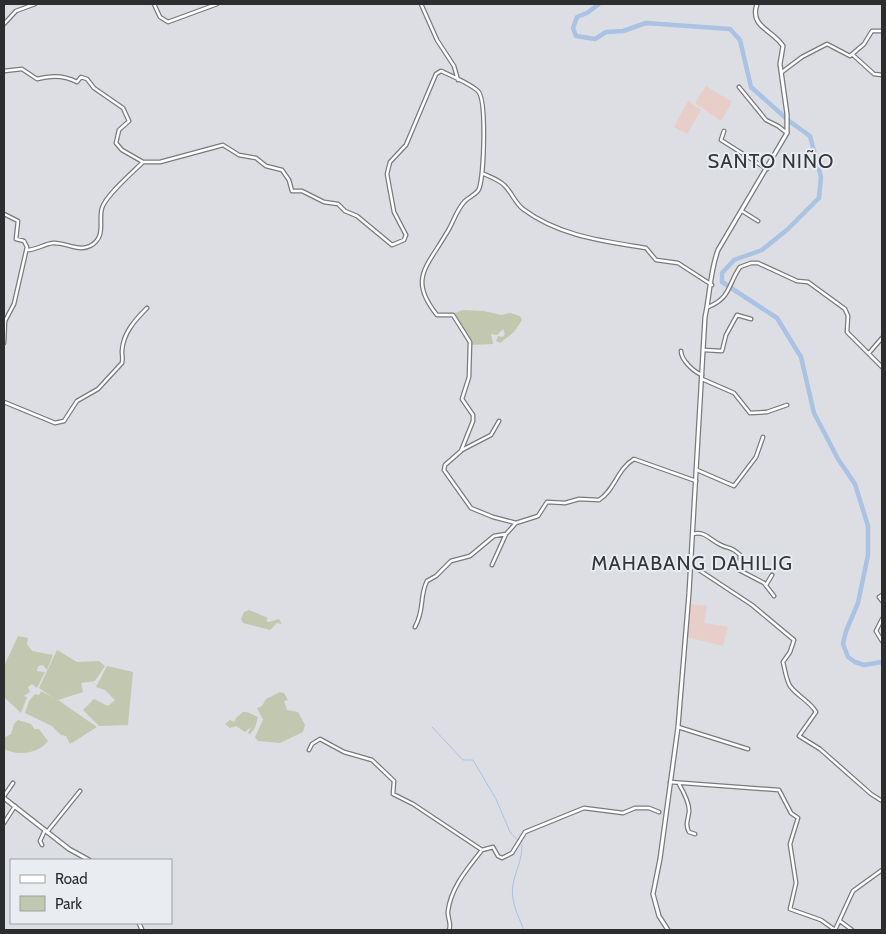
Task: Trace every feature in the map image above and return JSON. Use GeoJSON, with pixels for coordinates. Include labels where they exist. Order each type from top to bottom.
{"type":"FeatureCollection","features":[{"type":"Feature","properties":{"kind":"street"},"geometry":{"type":"LineString","coordinates":[[4,24],[16,11],[35,4]]}},
{"type":"Feature","properties":{"kind":"street"},"geometry":{"type":"LineString","coordinates":[[154,4],[160,17],[168,22],[217,4]]}},
{"type":"Feature","properties":{"kind":"street"},"geometry":{"type":"LineString","coordinates":[[421,4],[437,40],[454,66],[458,80]]}},
{"type":"Feature","properties":{"kind":"street"},"geometry":{"type":"LineString","coordinates":[[668,930],[659,916],[653,894],[660,859],[662,813],[670,782],[678,727],[704,350],[712,285],[712,268],[718,250],[787,133],[787,114],[780,64],[783,46],[759,24],[754,12],[757,4]]}},
{"type":"Feature","properties":{"kind":"street"},"geometry":{"type":"LineString","coordinates":[[782,72],[802,57],[827,44],[848,56],[853,55],[864,44],[872,31],[882,31]]}},
{"type":"Feature","properties":{"kind":"street"},"geometry":{"type":"LineString","coordinates":[[853,55],[873,73],[882,75]]}},
{"type":"Feature","properties":{"kind":"street"},"geometry":{"type":"LineString","coordinates":[[4,71],[22,69],[37,79],[45,76],[60,76],[77,82],[81,77],[85,78],[94,88],[126,111],[129,121],[119,130],[116,143],[122,150],[143,162],[155,163],[225,145],[239,155],[256,158],[267,167],[282,170],[288,178],[292,191],[302,191],[324,202],[338,204],[357,216],[387,243],[395,245],[404,240],[406,235],[394,212],[387,181],[389,165],[406,144],[436,74],[441,72],[478,91],[485,127],[484,173],[478,190],[465,201],[446,235],[424,267],[421,284],[424,295],[437,315],[453,314],[469,340],[469,377],[462,399],[473,418],[461,451]]}},
{"type":"Feature","properties":{"kind":"street"},"geometry":{"type":"LineString","coordinates":[[739,87],[766,120],[787,133]]}},
{"type":"Feature","properties":{"kind":"street"},"geometry":{"type":"LineString","coordinates":[[724,132],[721,140],[767,169]]}},
{"type":"Feature","properties":{"kind":"street"},"geometry":{"type":"LineString","coordinates":[[27,250],[52,243],[80,248],[93,244],[102,229],[102,211],[106,201],[143,162]]}},
{"type":"Feature","properties":{"kind":"street"},"geometry":{"type":"LineString","coordinates":[[484,173],[503,183],[516,203],[524,210],[561,231],[625,247],[646,248],[656,260],[678,263],[712,285]]}},
{"type":"Feature","properties":{"kind":"street"},"geometry":{"type":"LineString","coordinates":[[742,211],[758,221]]}},
{"type":"Feature","properties":{"kind":"street"},"geometry":{"type":"LineString","coordinates":[[4,214],[18,221],[16,238],[26,243],[27,250],[14,304],[5,321],[4,343]]}},
{"type":"Feature","properties":{"kind":"street"},"geometry":{"type":"LineString","coordinates":[[708,307],[720,301],[729,290],[740,267],[754,262],[797,281],[808,282],[845,309],[848,316],[847,332],[882,367]]}},
{"type":"Feature","properties":{"kind":"street"},"geometry":{"type":"LineString","coordinates":[[4,402],[50,421],[64,421],[77,401],[98,389],[122,363],[122,351],[127,334],[137,317],[147,308]]}},
{"type":"Feature","properties":{"kind":"street"},"geometry":{"type":"LineString","coordinates":[[704,350],[722,351],[726,335],[737,315],[750,319]]}},
{"type":"Feature","properties":{"kind":"street"},"geometry":{"type":"LineString","coordinates":[[868,353],[882,338]]}},
{"type":"Feature","properties":{"kind":"street"},"geometry":{"type":"LineString","coordinates":[[681,351],[681,356],[691,370],[734,393],[750,413],[767,412],[787,405]]}},
{"type":"Feature","properties":{"kind":"street"},"geometry":{"type":"LineString","coordinates":[[499,421],[491,435],[461,451],[445,465],[444,470],[462,494],[466,503],[482,513],[516,523]]}},
{"type":"Feature","properties":{"kind":"street"},"geometry":{"type":"LineString","coordinates":[[697,470],[734,486],[756,457],[763,438]]}},
{"type":"Feature","properties":{"kind":"street"},"geometry":{"type":"LineString","coordinates":[[492,565],[506,534],[516,523],[538,516],[547,502],[565,503],[579,499],[599,500],[606,494],[623,467],[634,459],[696,481]]}},
{"type":"Feature","properties":{"kind":"street"},"geometry":{"type":"LineString","coordinates":[[415,627],[422,615],[423,590],[427,581],[436,576],[451,560],[470,556],[494,536],[506,534]]}},
{"type":"Feature","properties":{"kind":"street"},"geometry":{"type":"LineString","coordinates":[[691,534],[704,534],[719,544],[733,548],[740,555],[739,570],[766,584],[774,596]]}},
{"type":"Feature","properties":{"kind":"street"},"geometry":{"type":"LineString","coordinates":[[690,564],[744,600],[794,640],[790,652],[783,662],[787,678],[795,692],[812,706],[816,712],[799,736],[820,749],[871,794],[882,801]]}},
{"type":"Feature","properties":{"kind":"street"},"geometry":{"type":"LineString","coordinates":[[766,584],[772,575]]}},
{"type":"Feature","properties":{"kind":"street"},"geometry":{"type":"LineString","coordinates":[[882,595],[879,597],[882,601]]}},
{"type":"Feature","properties":{"kind":"street"},"geometry":{"type":"LineString","coordinates":[[882,619],[876,631],[882,641]]}},
{"type":"Feature","properties":{"kind":"street"},"geometry":{"type":"LineString","coordinates":[[678,727],[748,749]]}},
{"type":"Feature","properties":{"kind":"street"},"geometry":{"type":"LineString","coordinates":[[309,750],[312,744],[320,739],[344,752],[372,760],[394,781],[393,794],[412,804],[482,850]]}},
{"type":"Feature","properties":{"kind":"street"},"geometry":{"type":"LineString","coordinates":[[670,782],[774,788],[779,790],[791,812],[798,818],[790,844],[796,883],[790,909],[820,920],[835,930],[854,891],[882,870]]}},
{"type":"Feature","properties":{"kind":"street"},"geometry":{"type":"LineString","coordinates":[[13,783],[4,797],[46,831],[88,859]]}},
{"type":"Feature","properties":{"kind":"street"},"geometry":{"type":"LineString","coordinates":[[680,784],[689,809],[686,819],[688,830],[695,834]]}},
{"type":"Feature","properties":{"kind":"street"},"geometry":{"type":"LineString","coordinates":[[42,844],[40,841],[46,831],[80,791]]}},
{"type":"Feature","properties":{"kind":"street"},"geometry":{"type":"LineString","coordinates":[[4,822],[15,806]]}},
{"type":"Feature","properties":{"kind":"street"},"geometry":{"type":"LineString","coordinates":[[449,930],[451,924],[448,913],[455,889],[482,850],[492,847],[498,856],[502,858],[512,853],[520,837],[525,832],[584,808],[623,813],[634,808],[647,808],[662,813]]}},
{"type":"Feature","properties":{"kind":"street"},"geometry":{"type":"LineString","coordinates":[[840,921],[852,930]]}},
{"type":"Feature","properties":{"kind":"shaded area"},"geometry":{"type":"Polygon","coordinates":[[[706,86],[732,102],[721,121],[695,103],[706,86]]]}},
{"type":"Feature","properties":{"kind":"shaded area"},"geometry":{"type":"Polygon","coordinates":[[[688,101],[701,110],[687,134],[674,127],[688,101]]]}},
{"type":"Feature","properties":{"kind":"shaded area"},"geometry":{"type":"Polygon","coordinates":[[[689,604],[707,606],[704,623],[728,627],[723,646],[686,637],[689,604]]]}},
{"type":"Feature","properties":{"kind":"green space"},"geometry":{"type":"Polygon","coordinates":[[[462,310],[484,311],[501,315],[510,313],[520,316],[522,320],[514,332],[500,343],[496,341],[498,336],[503,337],[505,334],[503,329],[497,335],[491,334],[493,344],[470,345],[454,314],[462,310]]]}},
{"type":"Feature","properties":{"kind":"green space"},"geometry":{"type":"Polygon","coordinates":[[[249,610],[268,618],[266,621],[279,619],[282,624],[277,623],[270,630],[243,623],[241,619],[244,612],[249,610]]]}},
{"type":"Feature","properties":{"kind":"green space"},"geometry":{"type":"Polygon","coordinates":[[[18,636],[28,638],[27,644],[32,651],[53,655],[47,670],[43,665],[38,666],[37,671],[45,672],[37,688],[32,684],[28,687],[30,692],[24,696],[27,697],[21,713],[4,697],[4,666],[18,636]]]}},
{"type":"Feature","properties":{"kind":"green space"},"geometry":{"type":"Polygon","coordinates":[[[57,650],[77,662],[99,661],[105,666],[95,681],[81,683],[83,692],[58,700],[97,727],[70,744],[66,736],[61,735],[52,726],[25,713],[29,701],[35,694],[39,695],[41,691],[54,698],[39,688],[57,650]]]}},
{"type":"Feature","properties":{"kind":"green space"},"geometry":{"type":"Polygon","coordinates":[[[107,666],[133,672],[128,725],[99,726],[83,710],[94,699],[108,706],[115,700],[105,690],[96,687],[107,666]]]}},
{"type":"Feature","properties":{"kind":"green space"},"geometry":{"type":"Polygon","coordinates":[[[280,692],[284,693],[288,700],[284,701],[287,710],[298,712],[305,725],[303,732],[280,743],[258,741],[255,737],[263,720],[257,708],[262,706],[266,699],[280,692]]]}},
{"type":"Feature","properties":{"kind":"green space"},"geometry":{"type":"Polygon","coordinates":[[[243,712],[258,717],[255,728],[250,734],[248,733],[251,727],[245,732],[236,726],[230,728],[225,724],[230,720],[234,722],[243,712]]]}},
{"type":"Feature","properties":{"kind":"green space"},"geometry":{"type":"Polygon","coordinates":[[[18,720],[31,724],[34,729],[39,729],[48,741],[34,751],[15,753],[4,749],[4,733],[5,737],[11,734],[14,724],[18,720]]]}},
{"type":"Feature","properties":{"kind":"waterway"},"geometry":{"type":"LineString","coordinates":[[599,4],[587,13],[577,17],[573,28],[576,36],[595,39],[606,32],[623,31],[646,23],[730,29],[740,40],[751,87],[789,121],[810,136],[821,177],[819,198],[788,229],[762,250],[734,260],[722,273],[722,282],[777,318],[801,357],[814,413],[838,459],[855,484],[868,526],[868,555],[858,603],[846,631],[843,644],[848,657],[855,662],[864,665],[882,662]]}},
{"type":"Feature","properties":{"kind":"waterway"},"geometry":{"type":"LineString","coordinates":[[432,727],[463,760],[473,760],[496,799],[510,832],[522,845],[512,890],[515,908],[524,930]]}},
{"type":"Feature","properties":{"kind":"district","name":"SANTO NIÑO"},"geometry":{"type":"Point","coordinates":[771,161]}},
{"type":"Feature","properties":{"kind":"district","name":"MAHABANG DAHILIG"},"geometry":{"type":"Point","coordinates":[692,563]}}]}
